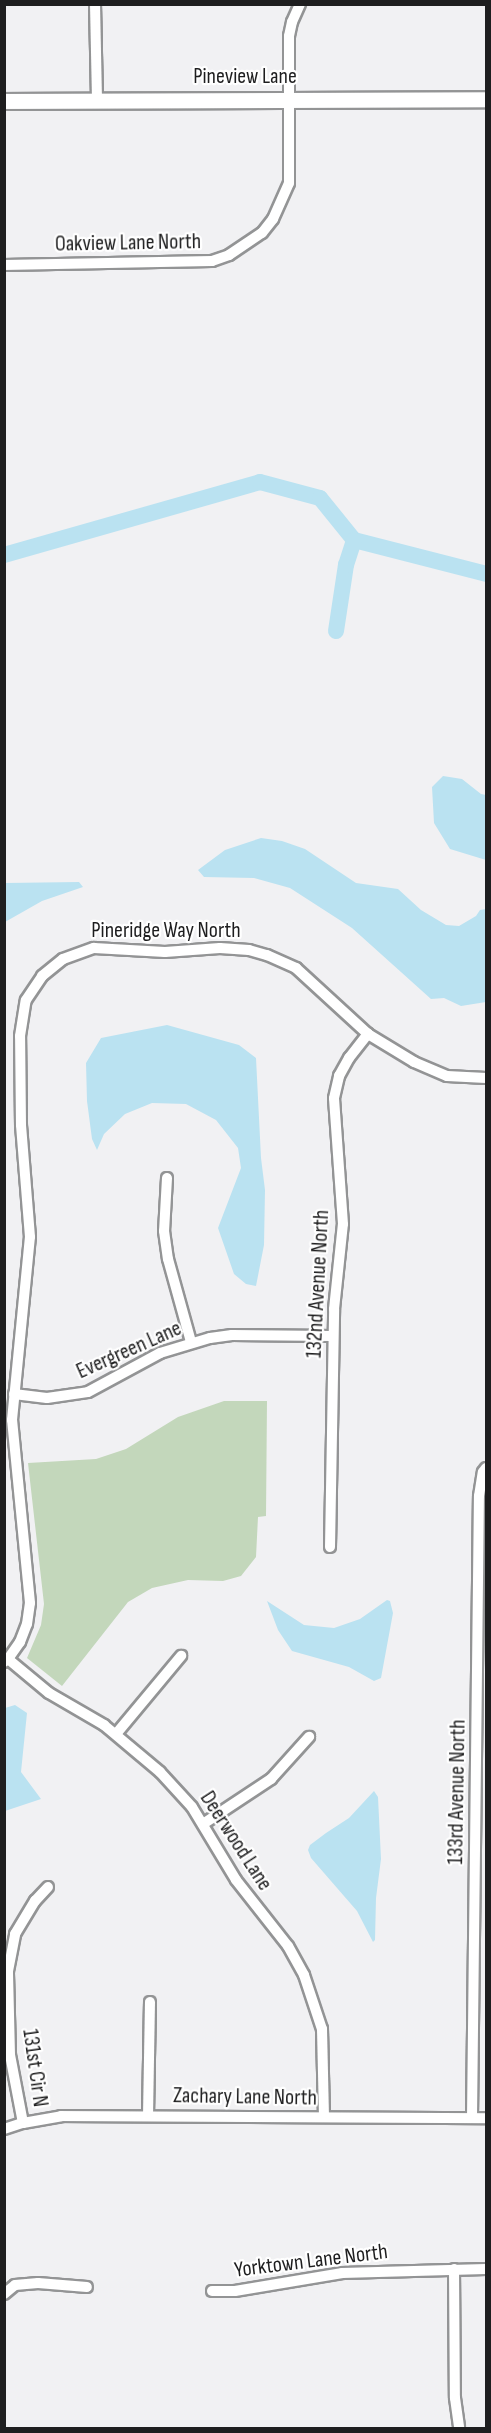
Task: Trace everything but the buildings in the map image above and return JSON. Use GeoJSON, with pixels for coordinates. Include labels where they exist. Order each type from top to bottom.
{"type":"FeatureCollection","features":[{"type":"Feature","properties":{"kind":"street"},"geometry":{"type":"LineString","coordinates":[[95,4],[97,100]]}},
{"type":"Feature","properties":{"kind":"street","name":"Oakview Lane North"},"geometry":{"type":"LineString","coordinates":[[4,265],[212,261],[230,255],[248,245],[273,219],[289,183],[289,36],[300,4]]}},
{"type":"Feature","properties":{"kind":"street","name":"Pineview Lane"},"geometry":{"type":"LineString","coordinates":[[4,101],[486,99]]}},
{"type":"Feature","properties":{"kind":"street","name":"Pineridge Way North"},"geometry":{"type":"LineString","coordinates":[[6,1661],[20,1642],[27,1624],[30,1603],[12,1447],[14,1394],[30,1237],[21,1125],[20,1036],[26,1000],[46,972],[63,958],[94,948],[165,952],[220,948],[249,950],[296,968],[368,1034],[431,1070],[466,1079],[486,1078]]}},
{"type":"Feature","properties":{"kind":"street","name":"132nd Avenue North"},"geometry":{"type":"LineString","coordinates":[[330,1547],[333,1336],[343,1224],[334,1098],[344,1067],[368,1034]]}},
{"type":"Feature","properties":{"kind":"street"},"geometry":{"type":"LineString","coordinates":[[167,1178],[164,1231],[168,1259],[191,1342]]}},
{"type":"Feature","properties":{"kind":"street","name":"Evergreen Lane"},"geometry":{"type":"LineString","coordinates":[[14,1394],[47,1398],[88,1392],[160,1353],[191,1342],[232,1335],[333,1336]]}},
{"type":"Feature","properties":{"kind":"street","name":"133rd Avenue North"},"geometry":{"type":"LineString","coordinates":[[472,2118],[474,1951],[481,1805],[479,1496],[483,1472],[486,1468]]}},
{"type":"Feature","properties":{"kind":"street"},"geometry":{"type":"LineString","coordinates":[[116,1734],[181,1656]]}},
{"type":"Feature","properties":{"kind":"street","name":"Deerwood Lane"},"geometry":{"type":"LineString","coordinates":[[6,1661],[49,1693],[116,1734],[180,1791],[203,1824],[236,1881],[288,1946],[304,1975],[316,2005],[322,2030],[324,2117]]}},
{"type":"Feature","properties":{"kind":"street"},"geometry":{"type":"LineString","coordinates":[[203,1824],[271,1779],[309,1737]]}},
{"type":"Feature","properties":{"kind":"street","name":"131st Cir N"},"geometry":{"type":"LineString","coordinates":[[23,2122],[12,2079],[10,2055],[10,1951],[15,1934],[24,1917],[48,1887]]}},
{"type":"Feature","properties":{"kind":"street"},"geometry":{"type":"LineString","coordinates":[[474,1951],[486,1951]]}},
{"type":"Feature","properties":{"kind":"street"},"geometry":{"type":"LineString","coordinates":[[148,2116],[150,2002]]}},
{"type":"Feature","properties":{"kind":"street","name":"Zachary Lane North"},"geometry":{"type":"LineString","coordinates":[[4,2129],[23,2122],[61,2116],[486,2118]]}},
{"type":"Feature","properties":{"kind":"street","name":"Yorktown Lane North"},"geometry":{"type":"LineString","coordinates":[[212,2291],[255,2288],[342,2273],[486,2269]]}},
{"type":"Feature","properties":{"kind":"street"},"geometry":{"type":"LineString","coordinates":[[454,2270],[455,2398],[459,2428]]}},
{"type":"Feature","properties":{"kind":"street"},"geometry":{"type":"LineString","coordinates":[[4,2294],[15,2285],[38,2283],[87,2287]]}},
{"type":"Feature","properties":{"kind":"green space"},"geometry":{"type":"Polygon","coordinates":[[[224,1401],[267,1401],[266,1516],[258,1517],[256,1557],[241,1576],[223,1581],[188,1580],[152,1588],[128,1602],[62,1686],[27,1658],[41,1625],[44,1604],[28,1463],[96,1459],[126,1449],[178,1417],[224,1401]]]}},
{"type":"Feature","properties":{"kind":"water"},"geometry":{"type":"Polygon","coordinates":[[[443,776],[462,779],[481,794],[486,795],[486,860],[450,849],[434,823],[432,787],[443,776]]]}},
{"type":"Feature","properties":{"kind":"water"},"geometry":{"type":"Polygon","coordinates":[[[261,838],[282,841],[305,849],[356,883],[398,889],[421,910],[446,925],[459,926],[476,916],[480,910],[486,909],[486,1002],[461,1006],[444,998],[431,999],[352,928],[290,888],[254,878],[204,877],[198,870],[225,850],[261,838]]]}},
{"type":"Feature","properties":{"kind":"water"},"geometry":{"type":"Polygon","coordinates":[[[79,882],[83,887],[42,901],[5,922],[5,883],[79,882]]]}},
{"type":"Feature","properties":{"kind":"water"},"geometry":{"type":"Polygon","coordinates":[[[167,1025],[239,1045],[256,1058],[261,1158],[265,1190],[264,1245],[256,1286],[246,1284],[234,1274],[218,1228],[241,1168],[238,1148],[216,1120],[186,1104],[152,1103],[125,1114],[104,1134],[97,1150],[92,1139],[87,1101],[86,1063],[101,1038],[167,1025]]]}},
{"type":"Feature","properties":{"kind":"water"},"geometry":{"type":"Polygon","coordinates":[[[387,1600],[390,1601],[393,1613],[381,1678],[374,1681],[349,1667],[292,1651],[278,1630],[267,1601],[304,1625],[334,1628],[360,1619],[387,1600]]]}},
{"type":"Feature","properties":{"kind":"water"},"geometry":{"type":"Polygon","coordinates":[[[15,1705],[27,1713],[21,1772],[41,1799],[5,1811],[5,1708],[15,1705]]]}},
{"type":"Feature","properties":{"kind":"water"},"geometry":{"type":"Polygon","coordinates":[[[374,1791],[378,1797],[381,1859],[373,1942],[357,1911],[311,1858],[308,1850],[310,1845],[349,1818],[374,1791]]]}},
{"type":"Feature","properties":{"kind":"waterway"},"geometry":{"type":"LineString","coordinates":[[4,555],[260,482],[320,498],[354,540],[486,574]]}},
{"type":"Feature","properties":{"kind":"waterway"},"geometry":{"type":"LineString","coordinates":[[336,631],[346,565],[354,540]]}}]}
